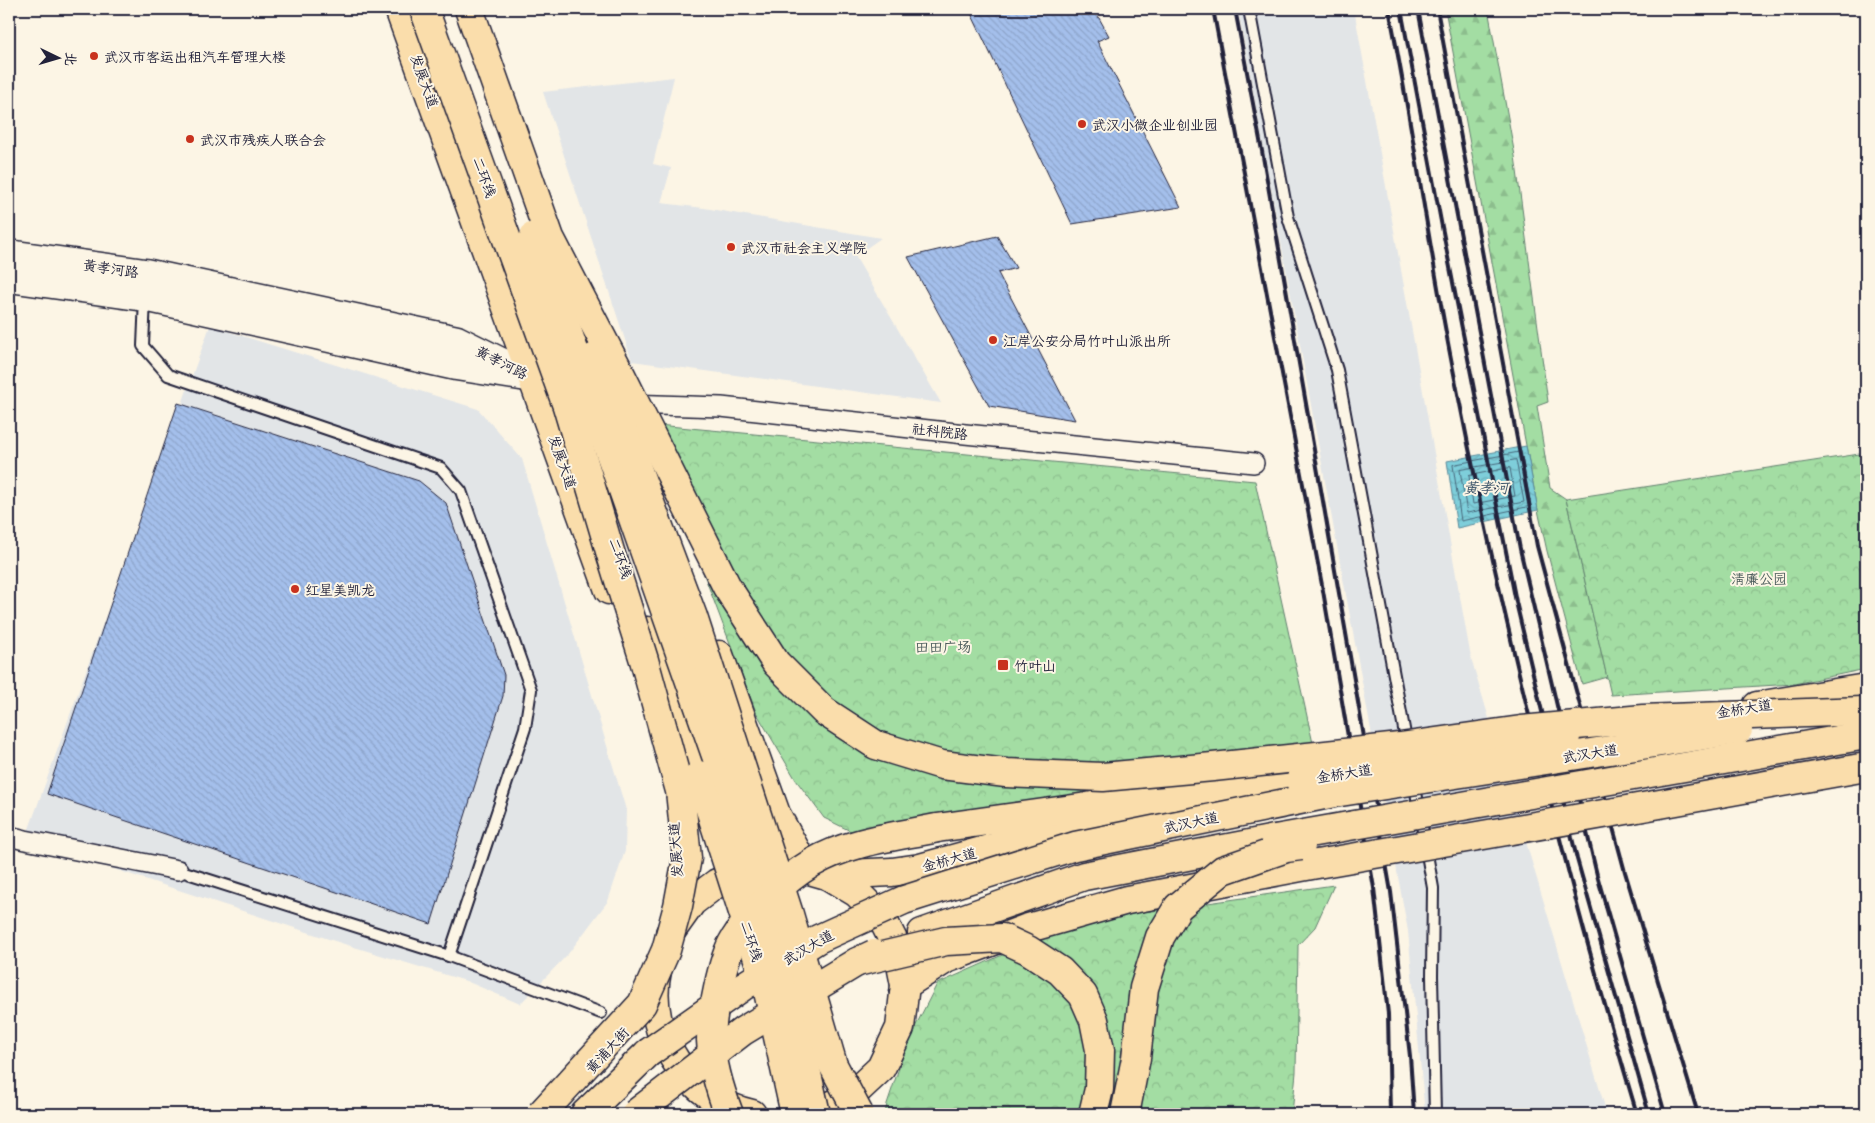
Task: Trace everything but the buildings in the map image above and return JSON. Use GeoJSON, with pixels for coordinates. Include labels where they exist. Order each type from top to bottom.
{"type":"FeatureCollection","features":[{"type":"Feature","properties":{"kind":"main road","name":"发展大道"},"geometry":{"type":"LineString","coordinates":[[399,9],[619,616],[657,743],[672,805],[678,867],[673,926]]}},
{"type":"Feature","properties":{"kind":"main road","name":"二环线"},"geometry":{"type":"LineString","coordinates":[[424,9],[699,775],[767,986],[795,1114]]}},
{"type":"Feature","properties":{"kind":"main road","name":"二环线"},"geometry":{"type":"LineString","coordinates":[[452,9],[726,784],[784,971],[816,1114]]}},
{"type":"Feature","properties":{"kind":"main road"},"geometry":{"type":"LineString","coordinates":[[469,9],[550,238],[693,617],[788,911],[833,1065],[859,1114]]}},
{"type":"Feature","properties":{"kind":"main road"},"geometry":{"type":"LineString","coordinates":[[477,9],[538,176],[673,528],[776,814],[816,872],[857,893],[882,918],[898,950],[905,985],[900,1028],[881,1068],[869,1114]]}},
{"type":"Feature","properties":{"kind":"main road"},"geometry":{"type":"LineString","coordinates":[[550,238],[727,587],[776,663],[824,711],[876,745],[942,766],[1006,773],[1104,776],[1213,767],[1400,747],[1521,730],[1643,719],[1865,711]]}},
{"type":"Feature","properties":{"kind":"main road","name":"黄孝河路"},"geometry":{"type":"LineString","coordinates":[[9,254],[145,273],[457,340],[533,378]]}},
{"type":"Feature","properties":{"kind":"main road","name":"黄孝河路"},"geometry":{"type":"LineString","coordinates":[[9,278],[145,297],[456,366],[533,378]]}},
{"type":"Feature","properties":{"kind":"main road"},"geometry":{"type":"LineString","coordinates":[[533,378],[626,404]]}},
{"type":"Feature","properties":{"kind":"main road"},"geometry":{"type":"LineString","coordinates":[[541,1114],[642,1004],[666,950],[678,906],[687,858],[680,791],[644,660],[567,406]]}},
{"type":"Feature","properties":{"kind":"main road"},"geometry":{"type":"LineString","coordinates":[[635,1114],[743,1031],[857,962],[922,933],[1084,876],[1396,817],[1865,711]]}},
{"type":"Feature","properties":{"kind":"main road","name":"金桥大道"},"geometry":{"type":"LineString","coordinates":[[673,926],[692,902],[717,883],[745,871],[775,866],[816,872],[892,872],[920,868],[1066,828],[1300,781],[1617,729],[1865,711]]}},
{"type":"Feature","properties":{"kind":"main road","name":"武汉大道"},"geometry":{"type":"LineString","coordinates":[[586,1114],[648,1053],[742,986],[818,939],[904,900],[1075,846],[1334,793],[1865,711]]}},
{"type":"Feature","properties":{"kind":"main road"},"geometry":{"type":"LineString","coordinates":[[740,1113],[721,1091],[711,1040],[714,1010],[721,977],[733,941],[779,888],[813,863],[855,845],[937,828],[1087,807],[1230,782],[1400,747]]}},
{"type":"Feature","properties":{"kind":"main road"},"geometry":{"type":"LineString","coordinates":[[905,985],[946,959],[1025,929],[1127,900],[1317,864],[1866,767]]}},
{"type":"Feature","properties":{"kind":"main road"},"geometry":{"type":"LineString","coordinates":[[699,775],[712,842],[751,968],[778,1114]]}},
{"type":"Feature","properties":{"kind":"main road"},"geometry":{"type":"LineString","coordinates":[[1125,1114],[1136,1058],[1144,988],[1160,937],[1178,907],[1223,870],[1286,848],[1363,834],[1396,817]]}},
{"type":"Feature","properties":{"kind":"main road"},"geometry":{"type":"LineString","coordinates":[[673,926],[661,952],[655,979],[656,1012],[666,1045],[684,1073],[709,1096],[740,1113]]}},
{"type":"Feature","properties":{"kind":"main road"},"geometry":{"type":"LineString","coordinates":[[857,962],[946,941],[1002,938],[1028,950],[1060,971],[1083,995],[1094,1020],[1100,1050],[1099,1089],[1093,1114]]}},
{"type":"Feature","properties":{"kind":"main road","name":"黄浦大街"},"geometry":{"type":"LineString","coordinates":[[548,1114],[640,1012],[655,979]]}},
{"type":"Feature","properties":{"kind":"main road"},"geometry":{"type":"LineString","coordinates":[[812,1114],[850,1097],[881,1068]]}},
{"type":"Feature","properties":{"kind":"main road"},"geometry":{"type":"LineString","coordinates":[[648,1114],[667,1090]]}},
{"type":"Feature","properties":{"kind":"main road"},"geometry":{"type":"LineString","coordinates":[[710,1114],[740,1113]]}},
{"type":"Feature","properties":{"kind":"street","name":"社科院路"},"geometry":{"type":"LineString","coordinates":[[626,404],[721,407],[1254,463]]}},
{"type":"Feature","properties":{"kind":"street"},"geometry":{"type":"LineString","coordinates":[[9,836],[178,870]]}},
{"type":"Feature","properties":{"kind":"lane"},"geometry":{"type":"LineString","coordinates":[[1249,9],[1288,217],[1337,370],[1434,888],[1432,976],[1435,1114]]}},
{"type":"Feature","properties":{"kind":"lane"},"geometry":{"type":"LineString","coordinates":[[145,297],[143,346],[168,375],[441,468],[461,491],[531,690],[525,728],[449,956]]}},
{"type":"Feature","properties":{"kind":"lane"},"geometry":{"type":"LineString","coordinates":[[178,870],[449,956],[601,1013]]}},
{"type":"Feature","properties":{"kind":"shaded area"},"geometry":{"type":"Polygon","coordinates":[[[1238,9],[1354,9],[1471,658],[1607,1114],[1425,1114],[1408,931],[1238,9]]]}},
{"type":"Feature","properties":{"kind":"shaded area","name":"武汉市社会主义学院"},"geometry":{"type":"Polygon","coordinates":[[[674,77],[653,164],[671,168],[661,203],[704,208],[881,238],[855,256],[941,403],[632,361],[543,92],[674,77]]]}},
{"type":"Feature","properties":{"kind":"shaded area"},"geometry":{"type":"Polygon","coordinates":[[[210,326],[478,409],[522,459],[626,810],[625,851],[608,901],[568,954],[520,1004],[466,981],[341,943],[25,840],[210,326]]]}},
{"type":"Feature","properties":{"kind":"green space"},"geometry":{"type":"Polygon","coordinates":[[[1445,9],[1488,9],[1515,156],[1548,402],[1537,406],[1550,488],[1566,499],[1607,677],[1582,684],[1538,510],[1445,9]]]}},
{"type":"Feature","properties":{"kind":"green space","name":"田田广场"},"geometry":{"type":"Polygon","coordinates":[[[647,424],[1255,481],[1318,766],[1032,829],[932,843],[867,839],[824,818],[796,780],[756,712],[647,424]]]}},
{"type":"Feature","properties":{"kind":"green space","name":"清廉公园"},"geometry":{"type":"Polygon","coordinates":[[[1866,453],[1866,669],[1794,684],[1611,695],[1566,499],[1866,453]]]}},
{"type":"Feature","properties":{"kind":"green space"},"geometry":{"type":"Polygon","coordinates":[[[1334,885],[1315,927],[1298,945],[1296,1072],[1292,1114],[885,1114],[908,1041],[937,984],[1043,937],[1124,915],[1334,885]]]}},
{"type":"Feature","properties":{"kind":"water","name":"黄孝河"},"geometry":{"type":"Polygon","coordinates":[[[1526,446],[1538,510],[1457,528],[1447,461],[1526,446]]]}},
{"type":"Feature","properties":{"kind":"railway"},"geometry":{"type":"LineString","coordinates":[[1213,9],[1322,585],[1374,888],[1388,1014],[1390,1114]]}},
{"type":"Feature","properties":{"kind":"railway"},"geometry":{"type":"LineString","coordinates":[[1235,9],[1262,151],[1391,892],[1410,1056],[1414,1114]]}},
{"type":"Feature","properties":{"kind":"railway"},"geometry":{"type":"LineString","coordinates":[[1389,9],[1446,333],[1497,580],[1562,846],[1637,1114]]}},
{"type":"Feature","properties":{"kind":"railway"},"geometry":{"type":"LineString","coordinates":[[1401,9],[1516,602],[1577,859],[1649,1114]]}},
{"type":"Feature","properties":{"kind":"railway"},"geometry":{"type":"LineString","coordinates":[[1418,9],[1520,549],[1597,875],[1665,1114]]}},
{"type":"Feature","properties":{"kind":"railway"},"geometry":{"type":"LineString","coordinates":[[1437,9],[1537,546],[1625,872],[1698,1114]]}},
{"type":"Feature","properties":{"kind":"place","name":"武汉市客运出租汽车管理大楼"},"geometry":{"type":"Point","coordinates":[94,56]}},
{"type":"Feature","properties":{"kind":"place","name":"武汉小微企业创业园"},"geometry":{"type":"Point","coordinates":[1082,124]}},
{"type":"Feature","properties":{"kind":"place","name":"武汉市残疾人联合会"},"geometry":{"type":"Point","coordinates":[190,139]}},
{"type":"Feature","properties":{"kind":"place","name":"武汉市社会主义学院"},"geometry":{"type":"Point","coordinates":[731,247]}},
{"type":"Feature","properties":{"kind":"place","name":"江岸公安分局竹叶山派出所"},"geometry":{"type":"Point","coordinates":[993,340]}},
{"type":"Feature","properties":{"kind":"place","name":"红星美凯龙"},"geometry":{"type":"Point","coordinates":[295,589]}},
{"type":"Feature","properties":{"kind":"place","name":"竹叶山"},"geometry":{"type":"Point","coordinates":[1003,665]}}]}
